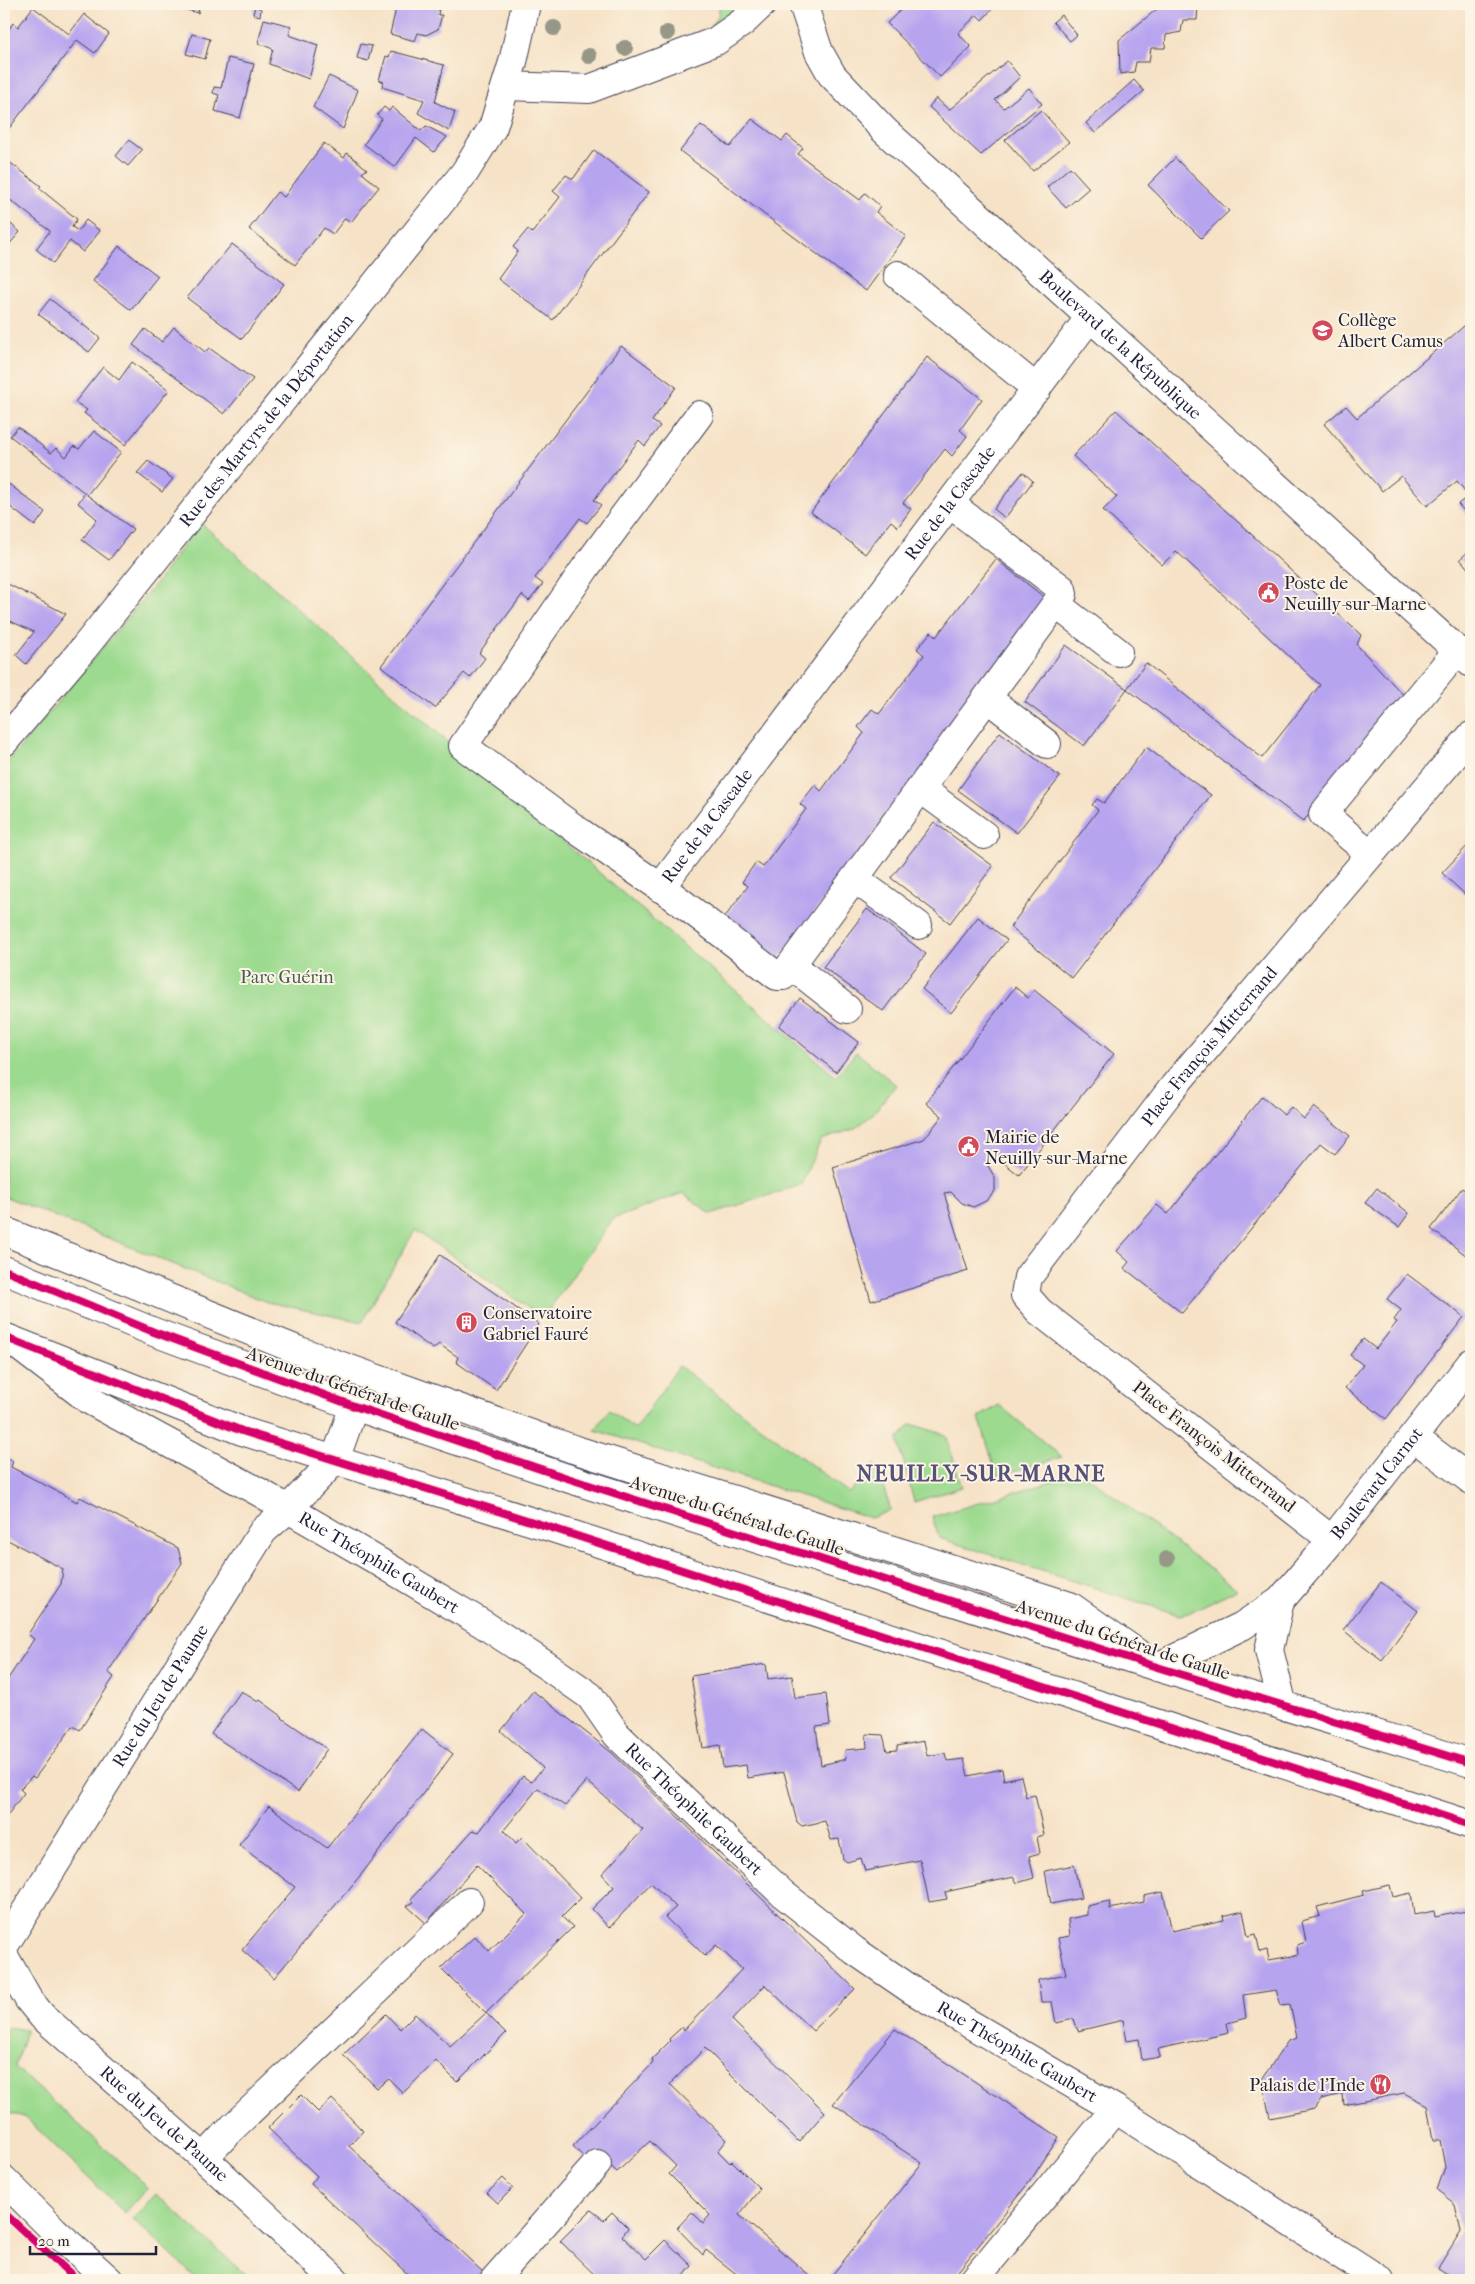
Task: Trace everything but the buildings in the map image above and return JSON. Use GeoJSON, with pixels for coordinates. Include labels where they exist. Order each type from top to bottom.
{"type":"FeatureCollection","features":[{"type":"Feature","properties":{"kind":"street","name":"Rue des Martyrs de la Déportation"},"geometry":{"type":"LineString","coordinates":[[506,86],[508,4]]}},
{"type":"Feature","properties":{"kind":"street","name":"Rue des Martyrs de la Déportation"},"geometry":{"type":"LineString","coordinates":[[4,742],[84,648],[465,172],[493,127],[506,86],[526,4]]}},
{"type":"Feature","properties":{"kind":"street"},"geometry":{"type":"LineString","coordinates":[[506,86],[589,89],[716,41],[743,22],[762,4]]}},
{"type":"Feature","properties":{"kind":"street","name":"Boulevard de la République"},"geometry":{"type":"LineString","coordinates":[[803,4],[819,52],[832,75],[884,130],[1465,657]]}},
{"type":"Feature","properties":{"kind":"street"},"geometry":{"type":"LineString","coordinates":[[898,275],[1037,389]]}},
{"type":"Feature","properties":{"kind":"street","name":"Rue de la Cascade"},"geometry":{"type":"LineString","coordinates":[[699,415],[586,567],[463,746],[581,834],[660,888],[1090,317]]}},
{"type":"Feature","properties":{"kind":"street"},"geometry":{"type":"LineString","coordinates":[[660,888],[777,976],[783,976],[1063,594],[1062,589],[950,504]]}},
{"type":"Feature","properties":{"kind":"street"},"geometry":{"type":"LineString","coordinates":[[1056,604],[1118,652]]}},
{"type":"Feature","properties":{"kind":"street"},"geometry":{"type":"LineString","coordinates":[[1370,853],[1323,814],[1465,657]]}},
{"type":"Feature","properties":{"kind":"street"},"geometry":{"type":"LineString","coordinates":[[987,698],[1047,744]]}},
{"type":"Feature","properties":{"kind":"street","name":"Place François Mitterrand"},"geometry":{"type":"LineString","coordinates":[[1332,1540],[1039,1311],[1026,1295],[1028,1277],[1174,1086],[1471,736]]}},
{"type":"Feature","properties":{"kind":"street"},"geometry":{"type":"LineString","coordinates":[[920,789],[984,835]]}},
{"type":"Feature","properties":{"kind":"street"},"geometry":{"type":"LineString","coordinates":[[855,879],[918,925]]}},
{"type":"Feature","properties":{"kind":"street"},"geometry":{"type":"LineString","coordinates":[[791,965],[847,1008]]}},
{"type":"Feature","properties":{"kind":"street"},"geometry":{"type":"LineString","coordinates":[[4,1231],[297,1350],[573,1449],[1070,1606],[1157,1667]]}},
{"type":"Feature","properties":{"kind":"street","name":"Avenue du Général de Gaulle"},"geometry":{"type":"LineString","coordinates":[[4,1270],[154,1332],[354,1406],[564,1477],[1157,1667],[1471,1763]]}},
{"type":"Feature","properties":{"kind":"street"},"geometry":{"type":"LineString","coordinates":[[8,1339],[242,1431],[1471,1825]]}},
{"type":"Feature","properties":{"kind":"street","name":"Rue Théophile Gaubert"},"geometry":{"type":"LineString","coordinates":[[8,1339],[88,1400],[288,1509],[476,1620],[590,1696],[617,1735],[662,1779],[783,1894],[855,1951],[912,1990],[1115,2109],[1380,2280]]}},
{"type":"Feature","properties":{"kind":"street","name":"Boulevard Carnot"},"geometry":{"type":"LineString","coordinates":[[1157,1667],[1242,1626],[1280,1601],[1332,1540],[1471,1363]]}},
{"type":"Feature","properties":{"kind":"street","name":"Avenue du Général de Gaulle"},"geometry":{"type":"LineString","coordinates":[[335,1460],[354,1406]]}},
{"type":"Feature","properties":{"kind":"street"},"geometry":{"type":"LineString","coordinates":[[1413,1437],[1471,1480]]}},
{"type":"Feature","properties":{"kind":"street"},"geometry":{"type":"LineString","coordinates":[[564,1477],[573,1449]]}},
{"type":"Feature","properties":{"kind":"street","name":"Rue du Jeu de Paume"},"geometry":{"type":"LineString","coordinates":[[4,1946],[263,1531],[288,1509],[335,1460]]}},
{"type":"Feature","properties":{"kind":"street"},"geometry":{"type":"LineString","coordinates":[[904,1553],[911,1588]]}},
{"type":"Feature","properties":{"kind":"street","name":"Boulevard Carnot"},"geometry":{"type":"LineString","coordinates":[[1280,1601],[1269,1650],[1283,1706]]}},
{"type":"Feature","properties":{"kind":"street"},"geometry":{"type":"LineString","coordinates":[[204,2158],[233,2127],[469,1902]]}},
{"type":"Feature","properties":{"kind":"street","name":"Rue du Jeu de Paume"},"geometry":{"type":"LineString","coordinates":[[4,1956],[29,2000],[42,2016],[204,2158],[335,2280]]}},
{"type":"Feature","properties":{"kind":"street"},"geometry":{"type":"LineString","coordinates":[[974,2280],[1115,2109]]}},
{"type":"Feature","properties":{"kind":"street"},"geometry":{"type":"LineString","coordinates":[[494,2280],[597,2164]]}},
{"type":"Feature","properties":{"kind":"street"},"geometry":{"type":"LineString","coordinates":[[4,2180],[54,2230],[109,2280]]}},
{"type":"Feature","properties":{"kind":"green space"},"geometry":{"type":"Polygon","coordinates":[[[719,4],[743,4],[711,26],[719,14],[719,4]]]}},
{"type":"Feature","properties":{"kind":"green space","name":"Parc Guérin"},"geometry":{"type":"Polygon","coordinates":[[[200,522],[450,744],[836,1077],[856,1052],[896,1085],[871,1116],[854,1129],[821,1140],[801,1185],[711,1214],[683,1193],[613,1219],[543,1318],[415,1230],[362,1322],[267,1302],[4,1196],[4,767],[157,582],[200,522]]]}},
{"type":"Feature","properties":{"kind":"green space"},"geometry":{"type":"Polygon","coordinates":[[[679,1366],[849,1493],[875,1464],[891,1510],[871,1518],[595,1430],[609,1410],[635,1429],[679,1366]]]}},
{"type":"Feature","properties":{"kind":"green space"},"geometry":{"type":"Polygon","coordinates":[[[999,1405],[1062,1457],[997,1476],[979,1417],[999,1405]]]}},
{"type":"Feature","properties":{"kind":"green space"},"geometry":{"type":"Polygon","coordinates":[[[911,1424],[946,1435],[962,1487],[914,1502],[898,1440],[911,1424]]]}},
{"type":"Feature","properties":{"kind":"green space"},"geometry":{"type":"Polygon","coordinates":[[[1082,1472],[1237,1589],[1188,1613],[1179,1615],[939,1538],[932,1517],[1082,1472]]]}},
{"type":"Feature","properties":{"kind":"green space"},"geometry":{"type":"Polygon","coordinates":[[[9,2027],[26,2030],[15,2067],[148,2187],[125,2213],[25,2117],[4,2112],[4,2030],[9,2027]]]}},
{"type":"Feature","properties":{"kind":"green space"},"geometry":{"type":"Polygon","coordinates":[[[156,2194],[251,2280],[198,2280],[133,2219],[156,2194]]]}},
{"type":"Feature","properties":{"kind":"cycle path"},"geometry":{"type":"LineString","coordinates":[[4,1270],[154,1332],[354,1406],[564,1477],[1157,1667],[1471,1763]]}},
{"type":"Feature","properties":{"kind":"cycle path"},"geometry":{"type":"LineString","coordinates":[[4,1337],[242,1431],[549,1527],[1471,1825]]}},
{"type":"Feature","properties":{"kind":"cycle path"},"geometry":{"type":"LineString","coordinates":[[4,2213],[77,2280]]}},
{"type":"Feature","properties":{"kind":"place","name":"Collège Albert Camus"},"geometry":{"type":"Point","coordinates":[1322,330]}},
{"type":"Feature","properties":{"kind":"place","name":"Poste de Neuilly-sur-Marne"},"geometry":{"type":"Point","coordinates":[1268,593]}},
{"type":"Feature","properties":{"kind":"place","name":"Mairie de Neuilly-sur-Marne"},"geometry":{"type":"Point","coordinates":[969,1147]}},
{"type":"Feature","properties":{"kind":"place","name":"Conservatoire Gabriel Fauré"},"geometry":{"type":"Point","coordinates":[467,1323]}},
{"type":"Feature","properties":{"kind":"place","name":"Palais de l'Inde"},"geometry":{"type":"Point","coordinates":[1381,2085]}},
{"type":"Feature","properties":{"kind":"district","name":"NEUILLY-SUR-MARNE"},"geometry":{"type":"Point","coordinates":[981,1474]}}]}
